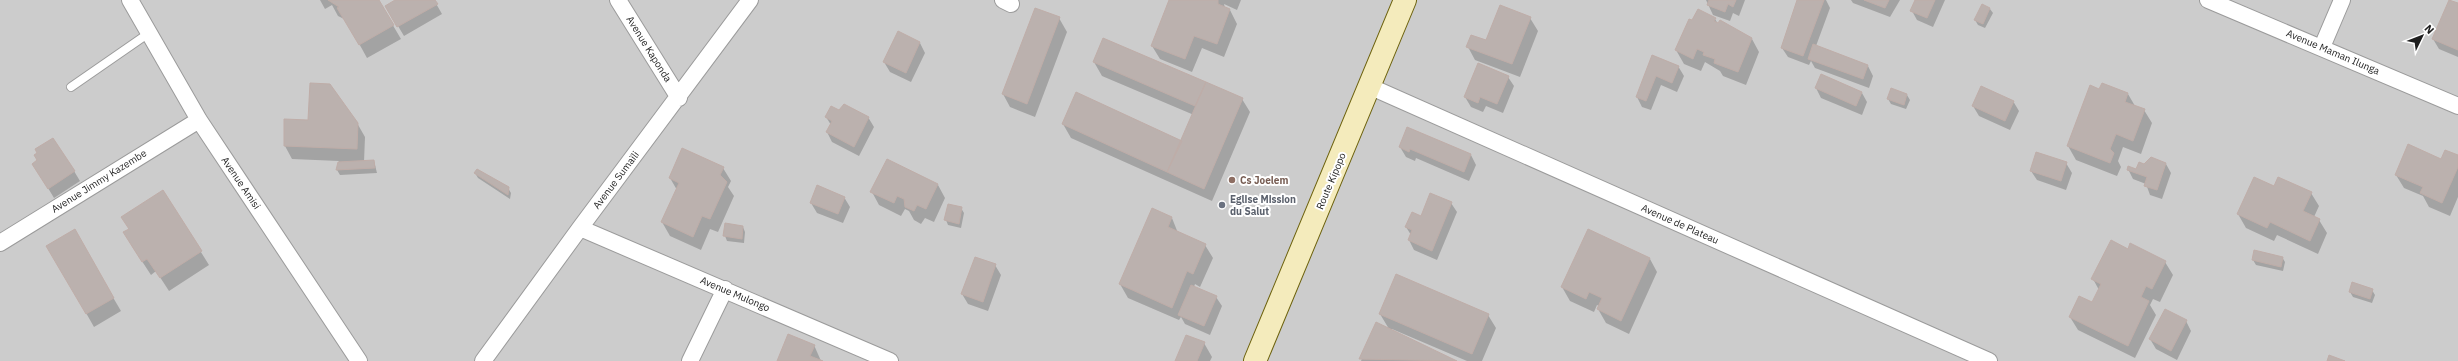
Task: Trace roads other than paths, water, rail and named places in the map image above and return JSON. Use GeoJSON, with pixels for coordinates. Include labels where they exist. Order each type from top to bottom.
{"type":"FeatureCollection","features":[{"type":"Feature","properties":{"kind":"main road","name":"Route Kipopo"},"geometry":{"type":"LineString","coordinates":[[1255,361],[1371,87],[1405,0]]}},
{"type":"Feature","properties":{"kind":"street","name":"Avenue Amisi"},"geometry":{"type":"LineString","coordinates":[[130,0],[199,120],[359,361]]}},
{"type":"Feature","properties":{"kind":"street","name":"Avenue Kaponda"},"geometry":{"type":"LineString","coordinates":[[618,0],[679,98]]}},
{"type":"Feature","properties":{"kind":"street","name":"Avenue Sumaïli"},"geometry":{"type":"LineString","coordinates":[[483,361],[750,0]]}},
{"type":"Feature","properties":{"kind":"street","name":"Avenue Maman Ilunga"},"geometry":{"type":"LineString","coordinates":[[2208,0],[2322,47],[2458,106]]}},
{"type":"Feature","properties":{"kind":"street"},"geometry":{"type":"LineString","coordinates":[[2322,47],[2342,0]]}},
{"type":"Feature","properties":{"kind":"street","name":"Avenue de Plateau"},"geometry":{"type":"LineString","coordinates":[[1371,87],[1989,361]]}},
{"type":"Feature","properties":{"kind":"street","name":"Avenue Jimmy Kazembe"},"geometry":{"type":"LineString","coordinates":[[0,243],[199,120]]}},
{"type":"Feature","properties":{"kind":"street","name":"Avenue Mulongo"},"geometry":{"type":"LineString","coordinates":[[580,228],[890,361]]}},
{"type":"Feature","properties":{"kind":"street"},"geometry":{"type":"LineString","coordinates":[[690,361],[725,289]]}},
{"type":"Feature","properties":{"kind":"lane"},"geometry":{"type":"LineString","coordinates":[[71,87],[149,34]]}},
{"type":"Feature","properties":{"kind":"place","name":"Cs Joelem"},"geometry":{"type":"Point","coordinates":[1232,180]}},
{"type":"Feature","properties":{"kind":"place","name":"Eglise Mission du Salut"},"geometry":{"type":"Point","coordinates":[1222,205]}}]}
